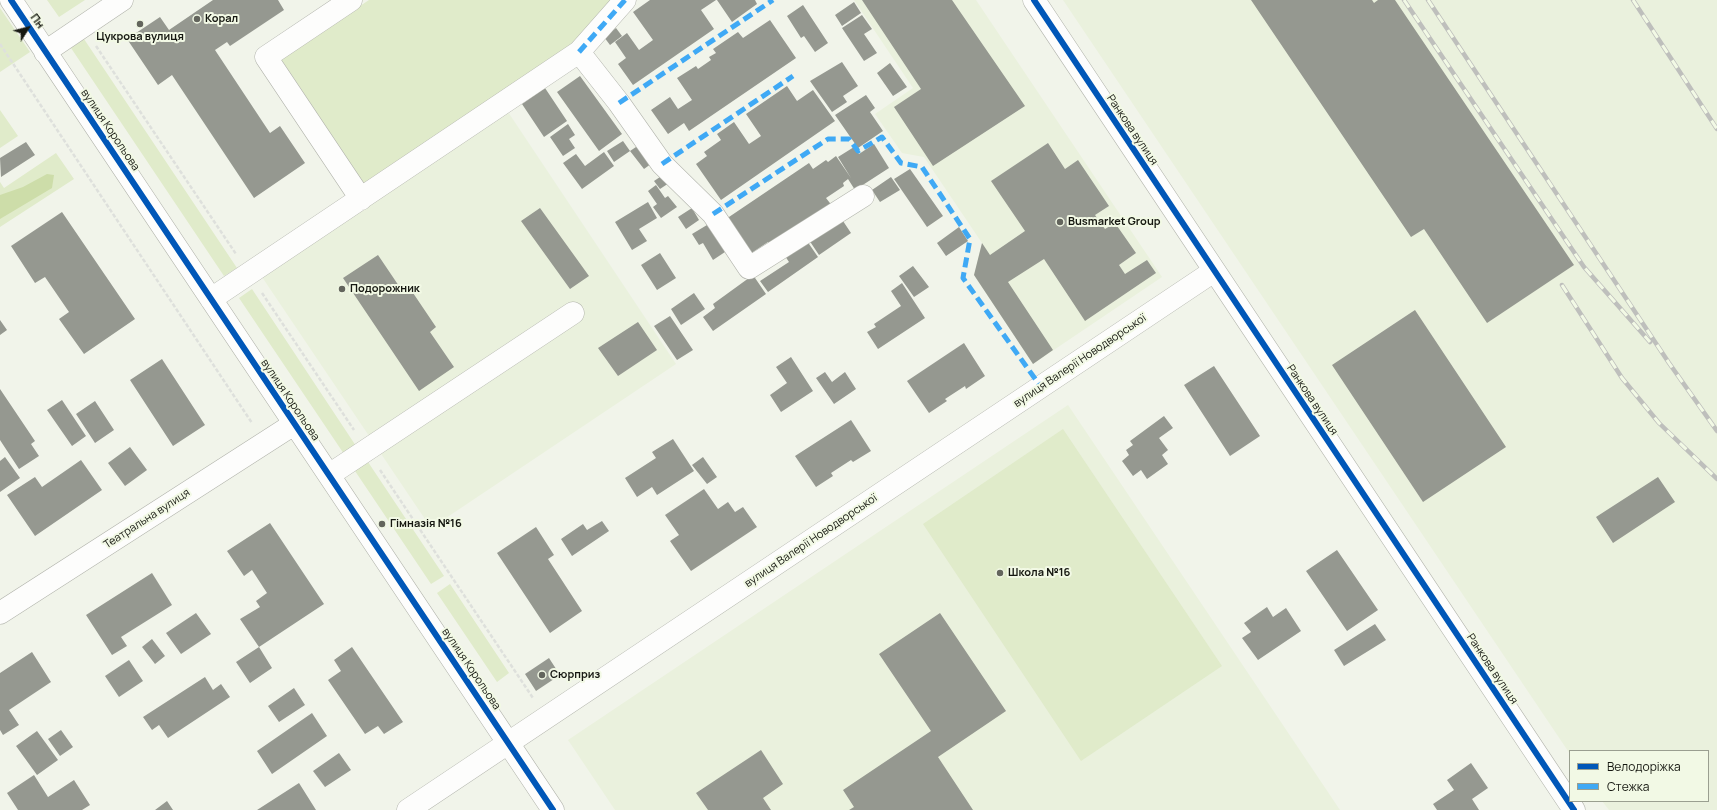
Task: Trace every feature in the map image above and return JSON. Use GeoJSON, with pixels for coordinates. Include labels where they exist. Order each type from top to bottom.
{"type":"FeatureCollection","features":[{"type":"Feature","properties":{"kind":"street","name":"вулиця Корольова"},"geometry":{"type":"LineString","coordinates":[[11,0],[553,810]]}},
{"type":"Feature","properties":{"kind":"street"},"geometry":{"type":"LineString","coordinates":[[45,52],[122,0]]}},
{"type":"Feature","properties":{"kind":"street"},"geometry":{"type":"LineString","coordinates":[[351,0],[266,57],[361,199]]}},
{"type":"Feature","properties":{"kind":"street"},"geometry":{"type":"LineString","coordinates":[[211,299],[579,52],[625,0]]}},
{"type":"Feature","properties":{"kind":"street","name":"Ранкова вулиця"},"geometry":{"type":"LineString","coordinates":[[1034,0],[1574,810]]}},
{"type":"Feature","properties":{"kind":"street"},"geometry":{"type":"LineString","coordinates":[[579,52],[618,102],[662,164],[712,214],[749,268],[863,196]]}},
{"type":"Feature","properties":{"kind":"street","name":"вулиця Валерії Новодворської"},"geometry":{"type":"LineString","coordinates":[[408,810],[509,744],[1214,271]]}},
{"type":"Feature","properties":{"kind":"street"},"geometry":{"type":"LineString","coordinates":[[329,475],[573,313]]}},
{"type":"Feature","properties":{"kind":"street","name":"Театральна вулиця"},"geometry":{"type":"LineString","coordinates":[[0,614],[294,424]]}},
{"type":"Feature","properties":{"kind":"path"},"geometry":{"type":"LineString","coordinates":[[83,26],[547,718]]}},
{"type":"Feature","properties":{"kind":"path"},"geometry":{"type":"LineString","coordinates":[[0,44],[265,443]]}},
{"type":"Feature","properties":{"kind":"shaded area"},"geometry":{"type":"Polygon","coordinates":[[[47,0],[85,0],[59,17],[47,0]]]}},
{"type":"Feature","properties":{"kind":"shaded area"},"geometry":{"type":"Polygon","coordinates":[[[369,0],[616,0],[574,47],[366,187],[281,59],[369,0]]]}},
{"type":"Feature","properties":{"kind":"shaded area"},"geometry":{"type":"Polygon","coordinates":[[[854,0],[976,0],[1162,277],[1033,364],[974,275],[982,243],[924,157],[902,153],[875,114],[913,88],[854,0]]]}},
{"type":"Feature","properties":{"kind":"shaded area"},"geometry":{"type":"Polygon","coordinates":[[[1063,0],[1717,0],[1717,810],[1609,810],[1603,802],[1709,802],[1709,750],[1569,750],[1569,753],[1063,0]]]}},
{"type":"Feature","properties":{"kind":"shaded area"},"geometry":{"type":"Polygon","coordinates":[[[0,8],[30,52],[0,72],[0,8]]]}},
{"type":"Feature","properties":{"kind":"shaded area"},"geometry":{"type":"Polygon","coordinates":[[[84,39],[237,268],[224,276],[71,48],[84,39]]]}},
{"type":"Feature","properties":{"kind":"shaded area"},"geometry":{"type":"Polygon","coordinates":[[[506,109],[676,364],[431,528],[260,274],[506,109]]]}},
{"type":"Feature","properties":{"kind":"shaded area"},"geometry":{"type":"Polygon","coordinates":[[[0,110],[18,136],[0,148],[0,110]]]}},
{"type":"Feature","properties":{"kind":"shaded area"},"geometry":{"type":"Polygon","coordinates":[[[56,153],[74,179],[0,227],[0,182],[4,188],[56,153]]]}},
{"type":"Feature","properties":{"kind":"shaded area"},"geometry":{"type":"Polygon","coordinates":[[[252,289],[356,446],[344,454],[239,298],[252,289]]]}},
{"type":"Feature","properties":{"kind":"shaded area","name":"Школа №16"},"geometry":{"type":"Polygon","coordinates":[[[1068,405],[1340,810],[615,810],[568,740],[1068,405]]]}},
{"type":"Feature","properties":{"kind":"shaded area"},"geometry":{"type":"Polygon","coordinates":[[[1063,429],[1222,666],[1081,761],[923,524],[1063,429]]]}},
{"type":"Feature","properties":{"kind":"shaded area"},"geometry":{"type":"Polygon","coordinates":[[[366,459],[444,576],[431,584],[353,468],[366,459]]]}},
{"type":"Feature","properties":{"kind":"shaded area"},"geometry":{"type":"Polygon","coordinates":[[[450,584],[509,673],[497,682],[437,593],[450,584]]]}},
{"type":"Feature","properties":{"kind":"green space"},"geometry":{"type":"Polygon","coordinates":[[[47,174],[54,175],[52,188],[0,219],[0,195],[23,187],[47,174]]]}},
{"type":"Feature","properties":{"kind":"building"},"geometry":{"type":"Polygon","coordinates":[[[213,0],[278,0],[284,10],[230,46],[227,42],[215,50],[270,133],[280,126],[305,163],[254,198],[172,75],[158,85],[127,39],[160,17],[169,30],[213,0]]]}},
{"type":"Feature","properties":{"kind":"building"},"geometry":{"type":"Polygon","coordinates":[[[650,0],[716,0],[701,10],[714,29],[633,85],[618,64],[626,58],[615,42],[627,33],[639,50],[653,40],[633,12],[650,0]]]}},
{"type":"Feature","properties":{"kind":"building"},"geometry":{"type":"Polygon","coordinates":[[[717,0],[755,0],[757,4],[732,22],[717,0]]]}},
{"type":"Feature","properties":{"kind":"building"},"geometry":{"type":"Polygon","coordinates":[[[862,0],[952,0],[1025,106],[933,166],[894,107],[921,89],[862,0]]]}},
{"type":"Feature","properties":{"kind":"building"},"geometry":{"type":"Polygon","coordinates":[[[1251,0],[1372,0],[1374,3],[1378,0],[1395,0],[1574,265],[1487,323],[1424,229],[1411,237],[1251,0]]]}},
{"type":"Feature","properties":{"kind":"building"},"geometry":{"type":"Polygon","coordinates":[[[854,2],[861,13],[842,26],[835,15],[854,2]]]}},
{"type":"Feature","properties":{"kind":"building"},"geometry":{"type":"Polygon","coordinates":[[[803,5],[828,43],[815,52],[804,36],[801,38],[787,16],[803,5]]]}},
{"type":"Feature","properties":{"kind":"building"},"geometry":{"type":"Polygon","coordinates":[[[862,15],[872,29],[864,34],[877,53],[864,61],[842,28],[862,15]]]}},
{"type":"Feature","properties":{"kind":"building"},"geometry":{"type":"Polygon","coordinates":[[[770,20],[796,58],[689,131],[684,123],[668,134],[651,110],[670,97],[678,109],[692,100],[677,78],[696,66],[698,69],[711,60],[709,57],[716,53],[713,49],[738,32],[743,38],[770,20]]]}},
{"type":"Feature","properties":{"kind":"building"},"geometry":{"type":"Polygon","coordinates":[[[616,28],[622,36],[610,45],[604,37],[616,28]]]}},
{"type":"Feature","properties":{"kind":"building"},"geometry":{"type":"Polygon","coordinates":[[[842,62],[858,86],[843,96],[847,102],[832,112],[810,81],[842,62]]]}},
{"type":"Feature","properties":{"kind":"building"},"geometry":{"type":"Polygon","coordinates":[[[890,63],[907,87],[893,96],[877,73],[890,63]]]}},
{"type":"Feature","properties":{"kind":"building"},"geometry":{"type":"Polygon","coordinates":[[[580,76],[622,134],[599,151],[557,92],[580,76]]]}},
{"type":"Feature","properties":{"kind":"building"},"geometry":{"type":"Polygon","coordinates":[[[787,86],[797,101],[813,90],[835,121],[721,200],[696,164],[707,156],[704,152],[721,140],[717,134],[734,122],[749,144],[761,136],[746,114],[787,86]]]}},
{"type":"Feature","properties":{"kind":"building"},"geometry":{"type":"Polygon","coordinates":[[[545,88],[567,121],[544,137],[522,104],[545,88]]]}},
{"type":"Feature","properties":{"kind":"building"},"geometry":{"type":"Polygon","coordinates":[[[866,95],[875,108],[870,112],[883,131],[858,148],[835,115],[866,95]]]}},
{"type":"Feature","properties":{"kind":"building"},"geometry":{"type":"Polygon","coordinates":[[[568,124],[575,135],[569,139],[575,148],[563,156],[550,137],[568,124]]]}},
{"type":"Feature","properties":{"kind":"building"},"geometry":{"type":"Polygon","coordinates":[[[623,141],[630,151],[614,162],[607,151],[623,141]]]}},
{"type":"Feature","properties":{"kind":"building"},"geometry":{"type":"Polygon","coordinates":[[[26,142],[35,155],[1,177],[0,158],[26,142]]]}},
{"type":"Feature","properties":{"kind":"building"},"geometry":{"type":"Polygon","coordinates":[[[642,143],[655,161],[644,169],[630,151],[642,143]]]}},
{"type":"Feature","properties":{"kind":"building","name":"Busmarket Group"},"geometry":{"type":"Polygon","coordinates":[[[1048,143],[1065,169],[1078,160],[1109,206],[1095,215],[1105,229],[1115,223],[1136,253],[1119,265],[1125,274],[1147,260],[1156,273],[1085,321],[1044,259],[1008,282],[1053,350],[1033,364],[974,275],[982,243],[990,255],[1025,231],[991,181],[1048,143]]]}},
{"type":"Feature","properties":{"kind":"building"},"geometry":{"type":"Polygon","coordinates":[[[874,144],[889,168],[855,190],[848,179],[843,183],[844,186],[826,198],[833,207],[772,248],[768,242],[750,254],[726,219],[809,163],[813,169],[826,160],[828,162],[836,156],[851,178],[838,157],[854,147],[859,154],[874,144]]]}},
{"type":"Feature","properties":{"kind":"building"},"geometry":{"type":"Polygon","coordinates":[[[604,152],[614,166],[582,189],[563,163],[576,154],[585,166],[604,152]]]}},
{"type":"Feature","properties":{"kind":"building"},"geometry":{"type":"Polygon","coordinates":[[[910,169],[943,216],[927,227],[894,179],[910,169]]]}},
{"type":"Feature","properties":{"kind":"building"},"geometry":{"type":"Polygon","coordinates":[[[666,173],[672,181],[660,189],[654,181],[666,173]]]}},
{"type":"Feature","properties":{"kind":"building"},"geometry":{"type":"Polygon","coordinates":[[[891,177],[900,190],[880,202],[872,190],[891,177]]]}},
{"type":"Feature","properties":{"kind":"building"},"geometry":{"type":"Polygon","coordinates":[[[656,185],[665,198],[668,196],[677,207],[661,218],[653,207],[657,204],[648,191],[656,185]]]}},
{"type":"Feature","properties":{"kind":"building"},"geometry":{"type":"Polygon","coordinates":[[[648,202],[657,218],[639,229],[647,241],[632,250],[615,222],[648,202]]]}},
{"type":"Feature","properties":{"kind":"building"},"geometry":{"type":"Polygon","coordinates":[[[540,208],[589,276],[570,289],[521,221],[540,208]]]}},
{"type":"Feature","properties":{"kind":"building"},"geometry":{"type":"Polygon","coordinates":[[[692,208],[699,220],[686,229],[678,217],[692,208]]]}},
{"type":"Feature","properties":{"kind":"building"},"geometry":{"type":"Polygon","coordinates":[[[62,212],[135,319],[84,354],[59,319],[69,312],[45,277],[35,283],[11,246],[62,212]]]}},
{"type":"Feature","properties":{"kind":"building"},"geometry":{"type":"Polygon","coordinates":[[[841,218],[851,233],[819,255],[809,240],[841,218]]]}},
{"type":"Feature","properties":{"kind":"building"},"geometry":{"type":"Polygon","coordinates":[[[707,225],[725,252],[713,260],[703,243],[699,245],[692,234],[707,225]]]}},
{"type":"Feature","properties":{"kind":"building"},"geometry":{"type":"Polygon","coordinates":[[[959,227],[968,241],[946,256],[937,243],[959,227]]]}},
{"type":"Feature","properties":{"kind":"building"},"geometry":{"type":"Polygon","coordinates":[[[807,241],[818,257],[768,292],[760,281],[789,262],[785,256],[807,241]]]}},
{"type":"Feature","properties":{"kind":"building"},"geometry":{"type":"Polygon","coordinates":[[[660,253],[676,278],[657,290],[641,265],[660,253]]]}},
{"type":"Feature","properties":{"kind":"building"},"geometry":{"type":"Polygon","coordinates":[[[378,255],[403,292],[409,287],[436,327],[430,332],[454,367],[419,391],[343,278],[378,255]]]}},
{"type":"Feature","properties":{"kind":"building"},"geometry":{"type":"Polygon","coordinates":[[[913,266],[929,287],[914,297],[899,276],[913,266]]]}},
{"type":"Feature","properties":{"kind":"building"},"geometry":{"type":"Polygon","coordinates":[[[753,275],[766,294],[713,331],[703,317],[715,308],[713,304],[753,275]]]}},
{"type":"Feature","properties":{"kind":"building"},"geometry":{"type":"Polygon","coordinates":[[[902,283],[925,318],[878,349],[867,332],[876,327],[874,324],[901,306],[891,291],[902,283]]]}},
{"type":"Feature","properties":{"kind":"building"},"geometry":{"type":"Polygon","coordinates":[[[694,293],[705,309],[681,325],[671,309],[694,293]]]}},
{"type":"Feature","properties":{"kind":"building"},"geometry":{"type":"Polygon","coordinates":[[[1415,310],[1506,447],[1423,502],[1332,365],[1415,310]]]}},
{"type":"Feature","properties":{"kind":"building"},"geometry":{"type":"Polygon","coordinates":[[[670,316],[693,350],[677,360],[654,326],[670,316]]]}},
{"type":"Feature","properties":{"kind":"building"},"geometry":{"type":"Polygon","coordinates":[[[0,320],[7,330],[0,335],[0,320]]]}},
{"type":"Feature","properties":{"kind":"building"},"geometry":{"type":"Polygon","coordinates":[[[638,322],[657,350],[618,376],[598,348],[638,322]]]}},
{"type":"Feature","properties":{"kind":"building"},"geometry":{"type":"Polygon","coordinates":[[[964,343],[985,376],[966,389],[965,386],[945,399],[947,401],[929,413],[907,381],[964,343]]]}},
{"type":"Feature","properties":{"kind":"building"},"geometry":{"type":"Polygon","coordinates":[[[791,357],[813,391],[781,412],[770,395],[787,383],[776,367],[791,357]]]}},
{"type":"Feature","properties":{"kind":"building"},"geometry":{"type":"Polygon","coordinates":[[[162,359],[205,425],[173,446],[130,380],[162,359]]]}},
{"type":"Feature","properties":{"kind":"building"},"geometry":{"type":"Polygon","coordinates":[[[1214,366],[1260,436],[1230,456],[1184,385],[1214,366]]]}},
{"type":"Feature","properties":{"kind":"building"},"geometry":{"type":"Polygon","coordinates":[[[825,372],[832,382],[845,372],[856,389],[834,404],[816,378],[825,372]]]}},
{"type":"Feature","properties":{"kind":"building"},"geometry":{"type":"Polygon","coordinates":[[[0,389],[35,441],[31,444],[39,456],[19,469],[0,440],[0,389]]]}},
{"type":"Feature","properties":{"kind":"building"},"geometry":{"type":"Polygon","coordinates":[[[62,400],[86,436],[72,446],[47,410],[62,400]]]}},
{"type":"Feature","properties":{"kind":"building"},"geometry":{"type":"Polygon","coordinates":[[[95,401],[114,430],[95,443],[76,414],[95,401]]]}},
{"type":"Feature","properties":{"kind":"building"},"geometry":{"type":"Polygon","coordinates":[[[1164,416],[1173,428],[1159,438],[1168,450],[1162,455],[1168,464],[1147,479],[1141,470],[1133,476],[1122,461],[1129,455],[1126,450],[1133,445],[1130,441],[1164,416]]]}},
{"type":"Feature","properties":{"kind":"building"},"geometry":{"type":"Polygon","coordinates":[[[851,420],[871,451],[853,462],[851,460],[831,473],[833,476],[816,487],[795,456],[851,420]]]}},
{"type":"Feature","properties":{"kind":"building"},"geometry":{"type":"Polygon","coordinates":[[[673,439],[694,471],[657,495],[652,487],[637,497],[625,478],[656,458],[652,452],[673,439]]]}},
{"type":"Feature","properties":{"kind":"building"},"geometry":{"type":"Polygon","coordinates":[[[130,447],[147,470],[125,486],[108,463],[130,447]]]}},
{"type":"Feature","properties":{"kind":"building"},"geometry":{"type":"Polygon","coordinates":[[[5,457],[20,478],[0,492],[0,461],[5,457]]]}},
{"type":"Feature","properties":{"kind":"building"},"geometry":{"type":"Polygon","coordinates":[[[703,457],[717,477],[707,484],[692,465],[703,457]]]}},
{"type":"Feature","properties":{"kind":"building"},"geometry":{"type":"Polygon","coordinates":[[[81,460],[102,490],[35,536],[7,495],[35,477],[42,487],[81,460]]]}},
{"type":"Feature","properties":{"kind":"building"},"geometry":{"type":"Polygon","coordinates":[[[1658,477],[1675,502],[1613,543],[1596,517],[1658,477]]]}},
{"type":"Feature","properties":{"kind":"building"},"geometry":{"type":"Polygon","coordinates":[[[704,489],[718,509],[728,502],[735,512],[743,507],[757,527],[691,571],[670,541],[679,535],[665,515],[704,489]]]}},
{"type":"Feature","properties":{"kind":"building"},"geometry":{"type":"Polygon","coordinates":[[[602,521],[609,531],[572,556],[561,539],[583,524],[587,530],[602,521]]]}},
{"type":"Feature","properties":{"kind":"building"},"geometry":{"type":"Polygon","coordinates":[[[270,523],[324,604],[259,647],[240,619],[260,607],[256,601],[267,593],[252,570],[244,576],[227,551],[270,523]]]}},
{"type":"Feature","properties":{"kind":"building"},"geometry":{"type":"Polygon","coordinates":[[[536,527],[554,555],[548,559],[582,611],[550,633],[497,553],[536,527]]]}},
{"type":"Feature","properties":{"kind":"building"},"geometry":{"type":"Polygon","coordinates":[[[1337,550],[1378,610],[1347,631],[1306,571],[1337,550]]]}},
{"type":"Feature","properties":{"kind":"building"},"geometry":{"type":"Polygon","coordinates":[[[152,573],[172,605],[121,637],[127,646],[112,655],[86,615],[152,573]]]}},
{"type":"Feature","properties":{"kind":"building"},"geometry":{"type":"Polygon","coordinates":[[[1267,607],[1273,617],[1286,608],[1301,631],[1258,660],[1242,638],[1251,632],[1244,623],[1267,607]]]}},
{"type":"Feature","properties":{"kind":"building"},"geometry":{"type":"Polygon","coordinates":[[[196,613],[211,634],[181,654],[166,633],[196,613]]]}},
{"type":"Feature","properties":{"kind":"building"},"geometry":{"type":"Polygon","coordinates":[[[940,613],[1006,711],[938,757],[973,810],[849,810],[854,807],[843,790],[931,731],[879,654],[940,613]]]}},
{"type":"Feature","properties":{"kind":"building"},"geometry":{"type":"Polygon","coordinates":[[[1375,624],[1386,640],[1344,666],[1334,650],[1375,624]]]}},
{"type":"Feature","properties":{"kind":"building"},"geometry":{"type":"Polygon","coordinates":[[[152,639],[165,656],[155,664],[142,647],[152,639]]]}},
{"type":"Feature","properties":{"kind":"building"},"geometry":{"type":"Polygon","coordinates":[[[259,647],[272,668],[250,683],[236,662],[259,647]]]}},
{"type":"Feature","properties":{"kind":"building"},"geometry":{"type":"Polygon","coordinates":[[[352,647],[403,722],[384,734],[378,726],[365,734],[328,680],[341,671],[334,660],[352,647]]]}},
{"type":"Feature","properties":{"kind":"building"},"geometry":{"type":"Polygon","coordinates":[[[32,652],[51,682],[9,710],[19,725],[3,735],[0,730],[0,673],[32,652]]]}},
{"type":"Feature","properties":{"kind":"building","name":"Сюрприз"},"geometry":{"type":"Polygon","coordinates":[[[549,658],[560,675],[536,691],[525,674],[549,658]]]}},
{"type":"Feature","properties":{"kind":"building"},"geometry":{"type":"Polygon","coordinates":[[[129,660],[143,681],[119,697],[105,676],[129,660]]]}},
{"type":"Feature","properties":{"kind":"building"},"geometry":{"type":"Polygon","coordinates":[[[205,677],[213,690],[221,684],[230,697],[168,738],[159,725],[152,730],[143,717],[205,677]]]}},
{"type":"Feature","properties":{"kind":"building"},"geometry":{"type":"Polygon","coordinates":[[[294,688],[305,705],[279,722],[268,706],[294,688]]]}},
{"type":"Feature","properties":{"kind":"building"},"geometry":{"type":"Polygon","coordinates":[[[312,713],[327,736],[272,774],[257,751],[312,713]]]}},
{"type":"Feature","properties":{"kind":"building"},"geometry":{"type":"Polygon","coordinates":[[[61,730],[73,747],[60,756],[48,739],[61,730]]]}},
{"type":"Feature","properties":{"kind":"building"},"geometry":{"type":"Polygon","coordinates":[[[37,731],[58,760],[37,775],[16,746],[37,731]]]}},
{"type":"Feature","properties":{"kind":"building"},"geometry":{"type":"Polygon","coordinates":[[[761,750],[783,784],[763,798],[771,810],[708,810],[696,793],[761,750]]]}},
{"type":"Feature","properties":{"kind":"building"},"geometry":{"type":"Polygon","coordinates":[[[339,753],[351,770],[325,787],[313,771],[339,753]]]}},
{"type":"Feature","properties":{"kind":"building"},"geometry":{"type":"Polygon","coordinates":[[[1471,763],[1488,788],[1472,799],[1479,810],[1437,810],[1433,804],[1454,790],[1447,780],[1471,763]]]}},
{"type":"Feature","properties":{"kind":"building"},"geometry":{"type":"Polygon","coordinates":[[[34,775],[48,797],[74,780],[90,805],[82,810],[18,810],[7,793],[34,775]]]}},
{"type":"Feature","properties":{"kind":"building"},"geometry":{"type":"Polygon","coordinates":[[[299,783],[316,810],[257,810],[299,783]]]}},
{"type":"Feature","properties":{"kind":"building"},"geometry":{"type":"Polygon","coordinates":[[[167,801],[173,810],[155,810],[167,801]]]}},
{"type":"Feature","properties":{"kind":"railway"},"geometry":{"type":"LineString","coordinates":[[1404,0],[1584,267],[1650,342]]}},
{"type":"Feature","properties":{"kind":"railway"},"geometry":{"type":"LineString","coordinates":[[1428,0],[1669,363],[1717,431]]}},
{"type":"Feature","properties":{"kind":"railway"},"geometry":{"type":"LineString","coordinates":[[1633,0],[1717,129]]}},
{"type":"Feature","properties":{"kind":"railway"},"geometry":{"type":"LineString","coordinates":[[1562,285],[1622,378],[1659,423],[1717,479]]}},
{"type":"Feature","properties":{"kind":"marked path"},"geometry":{"type":"LineString","coordinates":[[579,52],[625,0]]}},
{"type":"Feature","properties":{"kind":"marked path"},"geometry":{"type":"LineString","coordinates":[[619,103],[773,0]]}},
{"type":"Feature","properties":{"kind":"marked path"},"geometry":{"type":"LineString","coordinates":[[662,164],[793,76]]}},
{"type":"Feature","properties":{"kind":"marked path"},"geometry":{"type":"LineString","coordinates":[[713,214],[828,139],[849,139],[858,151],[882,137],[901,163],[922,167],[970,239],[963,278],[1041,387]]}},
{"type":"Feature","properties":{"kind":"cycle path"},"geometry":{"type":"LineString","coordinates":[[11,0],[553,810]]}},
{"type":"Feature","properties":{"kind":"cycle path"},"geometry":{"type":"LineString","coordinates":[[1034,0],[1574,810]]}},
{"type":"Feature","properties":{"kind":"place","name":"Корал"},"geometry":{"type":"Point","coordinates":[197,19]}},
{"type":"Feature","properties":{"kind":"place","name":"Цукрова вулиця"},"geometry":{"type":"Point","coordinates":[140,24]}},
{"type":"Feature","properties":{"kind":"place","name":"Busmarket Group"},"geometry":{"type":"Point","coordinates":[1060,222]}},
{"type":"Feature","properties":{"kind":"place","name":"Подорожник"},"geometry":{"type":"Point","coordinates":[342,289]}},
{"type":"Feature","properties":{"kind":"place","name":"Гімназія №16"},"geometry":{"type":"Point","coordinates":[382,524]}},
{"type":"Feature","properties":{"kind":"place","name":"Школа №16"},"geometry":{"type":"Point","coordinates":[1000,573]}},
{"type":"Feature","properties":{"kind":"place","name":"Сюрприз"},"geometry":{"type":"Point","coordinates":[542,675]}}]}
